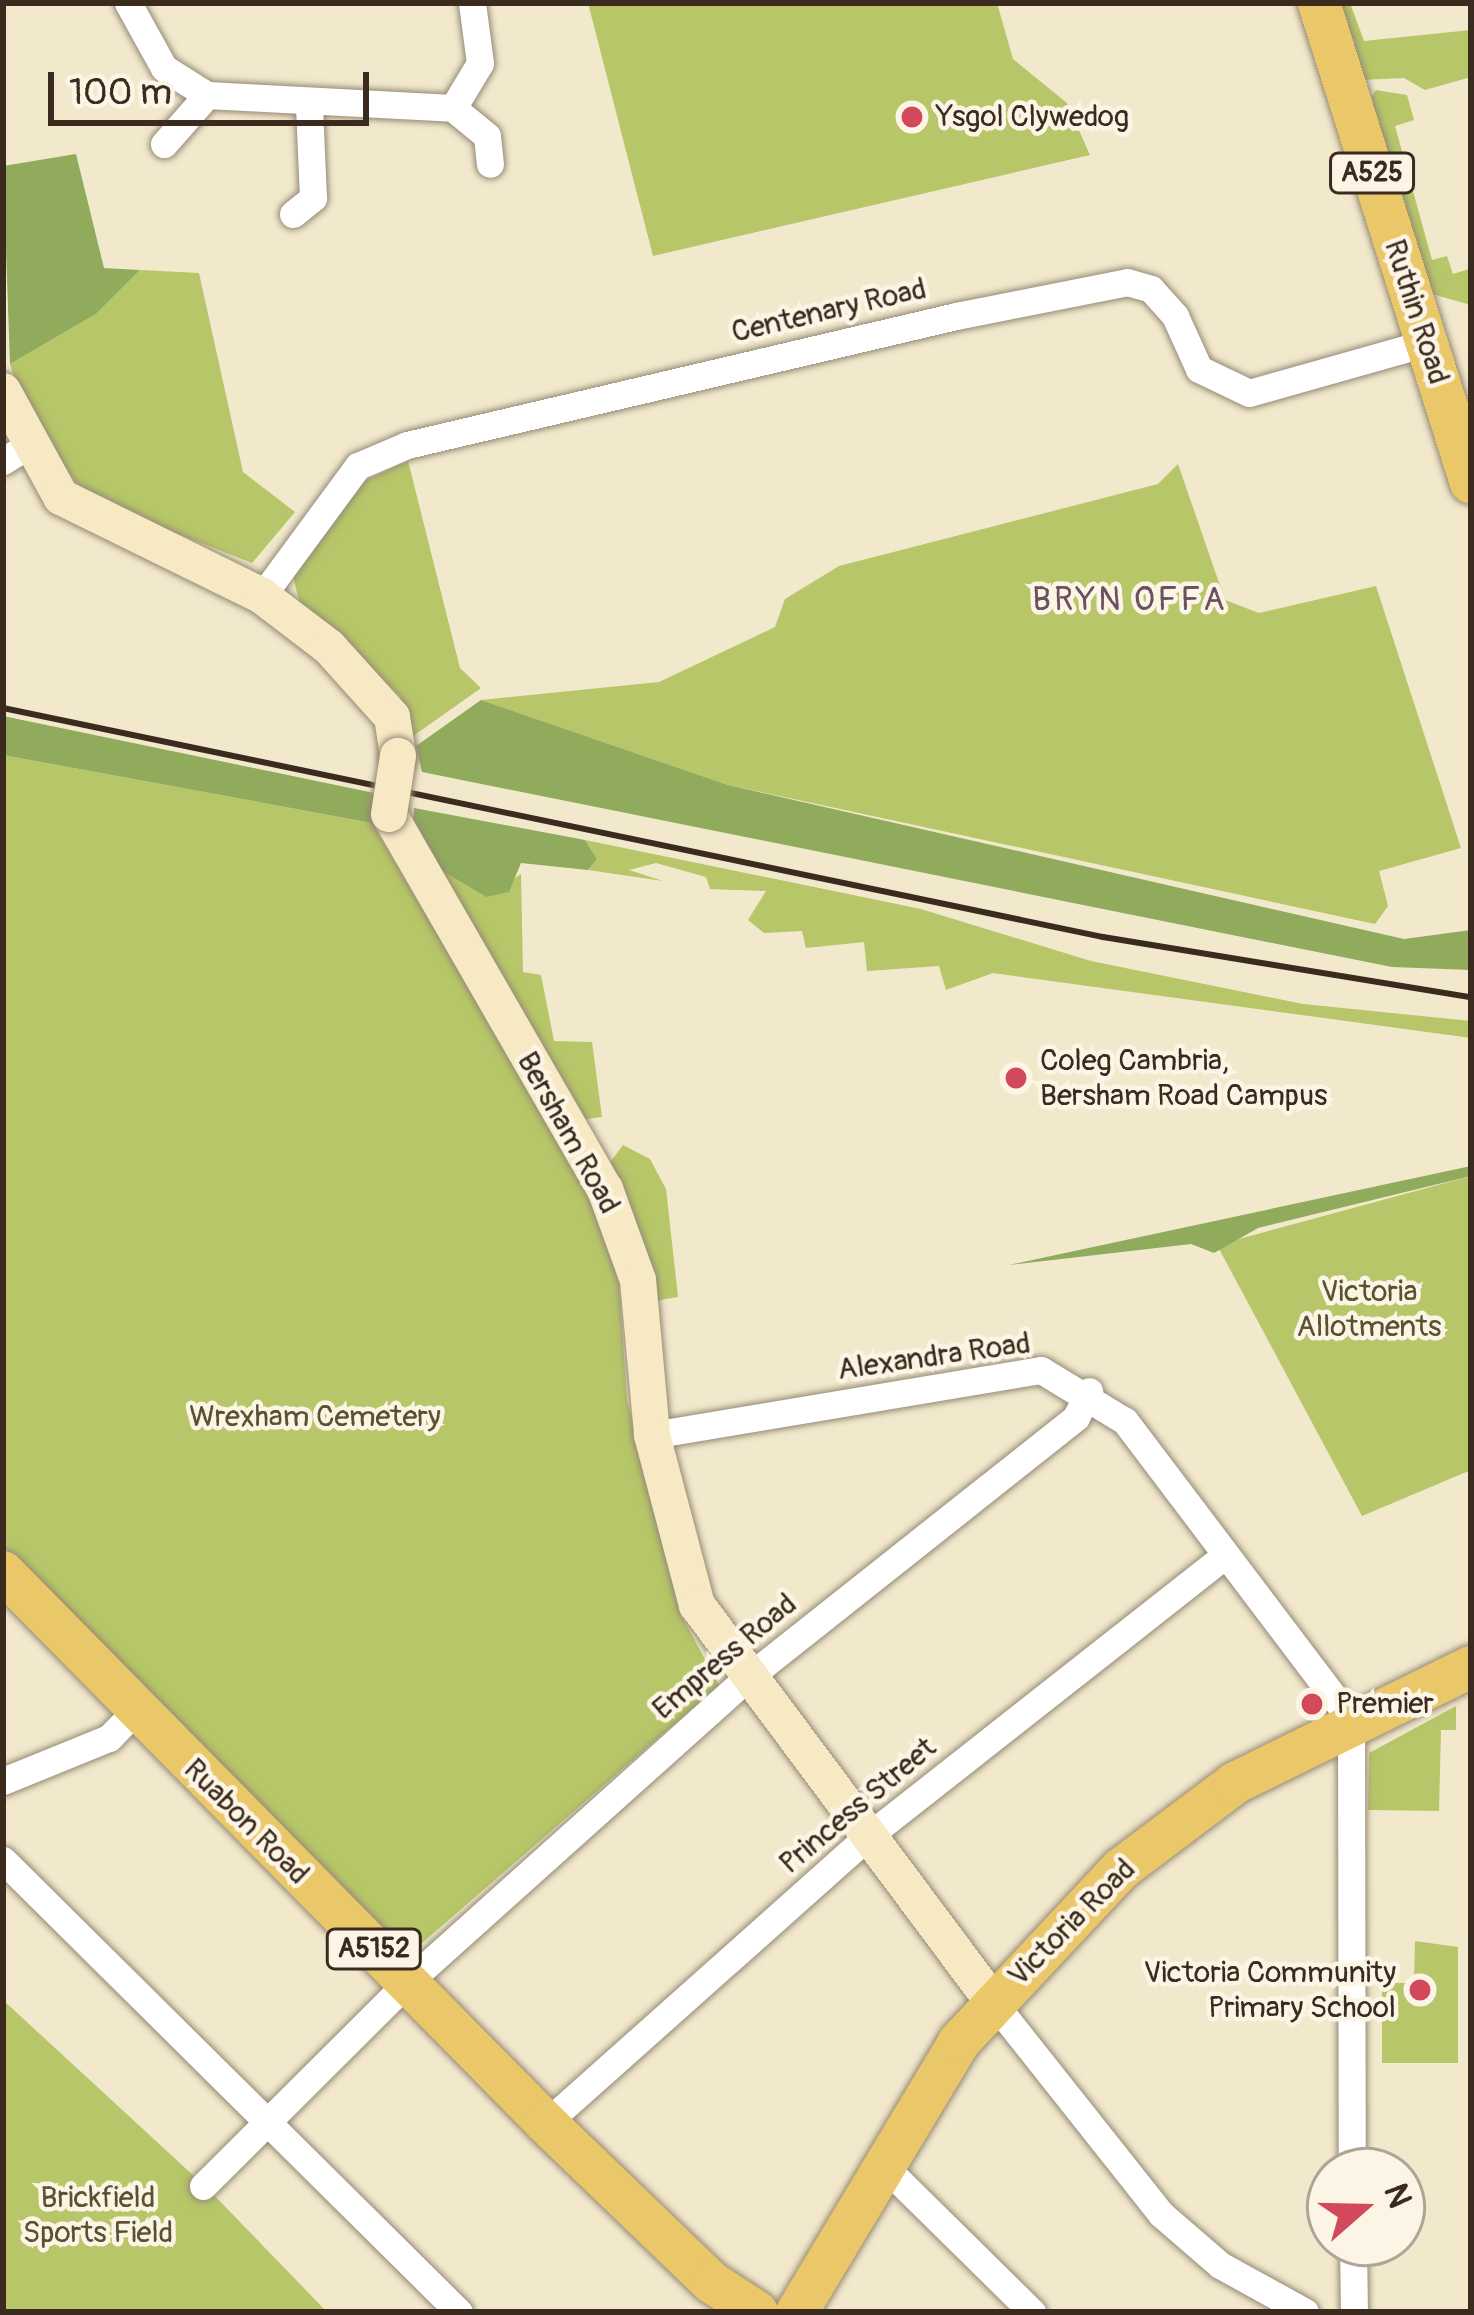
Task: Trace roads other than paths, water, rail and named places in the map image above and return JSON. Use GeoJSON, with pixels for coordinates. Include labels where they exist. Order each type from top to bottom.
{"type":"FeatureCollection","features":[{"type":"Feature","properties":{"kind":"main road","name":"Ruthin Road"},"geometry":{"type":"LineString","coordinates":[[1319,3],[1471,483]]}},
{"type":"Feature","properties":{"kind":"main road","name":"Bersham Road"},"geometry":{"type":"LineString","coordinates":[[3,391],[14,454],[84,516],[262,596],[366,680],[392,717],[398,757],[389,814],[604,1189],[638,1280],[652,1435],[697,1605],[746,1679],[992,2002]]}},
{"type":"Feature","properties":{"kind":"main road","name":"Ruabon Road"},"geometry":{"type":"LineString","coordinates":[[3,1572],[134,1712],[546,2123],[711,2282],[757,2312]]}},
{"type":"Feature","properties":{"kind":"main road","name":"Victoria Road"},"geometry":{"type":"LineString","coordinates":[[797,2312],[880,2162],[992,2002],[1121,1869],[1235,1783],[1351,1720],[1471,1666]]}},
{"type":"Feature","properties":{"kind":"street"},"geometry":{"type":"LineString","coordinates":[[128,3],[164,68],[207,95],[309,106],[452,108],[488,136],[490,164]]}},
{"type":"Feature","properties":{"kind":"street"},"geometry":{"type":"LineString","coordinates":[[452,108],[480,63],[472,3]]}},
{"type":"Feature","properties":{"kind":"street"},"geometry":{"type":"LineString","coordinates":[[164,144],[207,95]]}},
{"type":"Feature","properties":{"kind":"street"},"geometry":{"type":"LineString","coordinates":[[293,214],[313,199],[309,106]]}},
{"type":"Feature","properties":{"kind":"street","name":"Centenary Road"},"geometry":{"type":"LineString","coordinates":[[262,596],[358,466],[407,445],[956,316],[1127,282],[1151,289],[1175,316],[1199,369],[1249,393],[1426,343]]}},
{"type":"Feature","properties":{"kind":"street","name":"Alexandra Road"},"geometry":{"type":"LineString","coordinates":[[652,1435],[1042,1370],[1089,1391]]}},
{"type":"Feature","properties":{"kind":"street"},"geometry":{"type":"LineString","coordinates":[[1089,1391],[1225,1555],[1351,1720],[1352,2147]]}},
{"type":"Feature","properties":{"kind":"street","name":"Empress Road"},"geometry":{"type":"LineString","coordinates":[[202,2186],[408,1982],[746,1679],[1076,1417],[1089,1391]]}},
{"type":"Feature","properties":{"kind":"street","name":"Princess Street"},"geometry":{"type":"LineString","coordinates":[[546,2123],[867,1837],[1225,1555]]}},
{"type":"Feature","properties":{"kind":"street"},"geometry":{"type":"LineString","coordinates":[[3,1781],[109,1738],[134,1712]]}},
{"type":"Feature","properties":{"kind":"street"},"geometry":{"type":"LineString","coordinates":[[3,1860],[459,2312]]}},
{"type":"Feature","properties":{"kind":"street"},"geometry":{"type":"LineString","coordinates":[[992,2002],[1161,2214],[1220,2265],[1305,2312]]}},
{"type":"Feature","properties":{"kind":"street"},"geometry":{"type":"LineString","coordinates":[[880,2162],[1032,2312]]}},
{"type":"Feature","properties":{"kind":"street"},"geometry":{"type":"LineString","coordinates":[[1353,2267],[1354,2312]]}},
{"type":"Feature","properties":{"kind":"railway"},"geometry":{"type":"LineString","coordinates":[[3,708],[1103,937],[1471,997]]}},
{"type":"Feature","properties":{"kind":"place","name":"Ysgol Clywedog"},"geometry":{"type":"Point","coordinates":[912,117]}},
{"type":"Feature","properties":{"kind":"place","name":"Coleg Cambria, Bersham Road Campus"},"geometry":{"type":"Point","coordinates":[1016,1078]}},
{"type":"Feature","properties":{"kind":"place","name":"Premier"},"geometry":{"type":"Point","coordinates":[1312,1704]}},
{"type":"Feature","properties":{"kind":"place","name":"Victoria Community Primary School"},"geometry":{"type":"Point","coordinates":[1420,1990]}},
{"type":"Feature","properties":{"kind":"district","name":"BRYN OFFA"},"geometry":{"type":"Point","coordinates":[1130,600]}},
{"type":"Feature","properties":{"kind":"park label","name":"Victoria Allotments"},"geometry":{"type":"Point","coordinates":[1369,1309]}},
{"type":"Feature","properties":{"kind":"park label","name":"Wrexham Cemetery"},"geometry":{"type":"Point","coordinates":[315,1417]}},
{"type":"Feature","properties":{"kind":"park label","name":"Brickfield Sports Field"},"geometry":{"type":"Point","coordinates":[98,2215]}}]}
